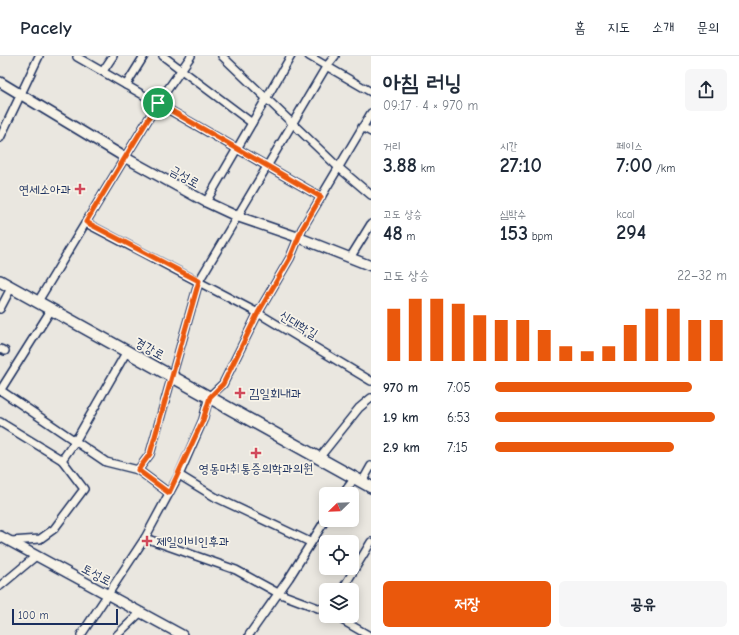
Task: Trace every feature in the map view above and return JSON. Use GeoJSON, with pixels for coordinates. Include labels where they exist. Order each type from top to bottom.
{"type":"FeatureCollection","features":[{"type":"Feature","properties":{"kind":"main road","name":"경강로"},"geometry":{"type":"LineString","coordinates":[[0,281],[362,483]]}},
{"type":"Feature","properties":{"kind":"street"},"geometry":{"type":"LineString","coordinates":[[0,138],[39,56]]}},
{"type":"Feature","properties":{"kind":"street"},"geometry":{"type":"LineString","coordinates":[[103,71],[113,56]]}},
{"type":"Feature","properties":{"kind":"street"},"geometry":{"type":"LineString","coordinates":[[126,85],[144,56]]}},
{"type":"Feature","properties":{"kind":"street"},"geometry":{"type":"LineString","coordinates":[[163,56],[252,123]]}},
{"type":"Feature","properties":{"kind":"street"},"geometry":{"type":"LineString","coordinates":[[37,303],[158,103],[191,56]]}},
{"type":"Feature","properties":{"kind":"street"},"geometry":{"type":"LineString","coordinates":[[222,56],[338,167],[371,195]]}},
{"type":"Feature","properties":{"kind":"street"},"geometry":{"type":"LineString","coordinates":[[206,202],[291,56]]}},
{"type":"Feature","properties":{"kind":"street"},"geometry":{"type":"LineString","coordinates":[[309,56],[371,92]]}},
{"type":"Feature","properties":{"kind":"street"},"geometry":{"type":"LineString","coordinates":[[138,470],[150,454],[199,281],[236,216],[268,166],[326,67],[335,56]]}},
{"type":"Feature","properties":{"kind":"street"},"geometry":{"type":"LineString","coordinates":[[77,57],[321,197]]}},
{"type":"Feature","properties":{"kind":"street","name":"금성로"},"geometry":{"type":"LineString","coordinates":[[1,81],[126,158],[206,202],[236,216],[300,238],[371,266]]}},
{"type":"Feature","properties":{"kind":"street"},"geometry":{"type":"LineString","coordinates":[[81,635],[109,595],[145,538],[179,475],[203,420],[210,397],[223,384],[258,313],[300,238],[302,229],[371,113]]}},
{"type":"Feature","properties":{"kind":"street"},"geometry":{"type":"LineString","coordinates":[[362,127],[371,132]]}},
{"type":"Feature","properties":{"kind":"street","name":"신대학길"},"geometry":{"type":"LineString","coordinates":[[86,222],[258,313],[371,381]]}},
{"type":"Feature","properties":{"kind":"street"},"geometry":{"type":"LineString","coordinates":[[350,258],[371,224]]}},
{"type":"Feature","properties":{"kind":"street"},"geometry":{"type":"LineString","coordinates":[[0,309],[11,288]]}},
{"type":"Feature","properties":{"kind":"street"},"geometry":{"type":"LineString","coordinates":[[51,310],[0,391],[76,440],[106,462],[138,470],[169,493]]}},
{"type":"Feature","properties":{"kind":"street"},"geometry":{"type":"LineString","coordinates":[[62,460],[76,440],[127,351]]}},
{"type":"Feature","properties":{"kind":"street"},"geometry":{"type":"LineString","coordinates":[[319,458],[359,408],[371,398]]}},
{"type":"Feature","properties":{"kind":"street"},"geometry":{"type":"LineString","coordinates":[[0,422],[62,460],[84,488],[54,529],[40,539],[11,541]]}},
{"type":"Feature","properties":{"kind":"street"},"geometry":{"type":"LineString","coordinates":[[362,483],[371,466]]}},
{"type":"Feature","properties":{"kind":"street"},"geometry":{"type":"LineString","coordinates":[[179,475],[215,497],[310,542]]}},
{"type":"Feature","properties":{"kind":"street"},"geometry":{"type":"LineString","coordinates":[[249,635],[320,527]]}},
{"type":"Feature","properties":{"kind":"street","name":"토성로"},"geometry":{"type":"LineString","coordinates":[[0,536],[182,635]]}},
{"type":"Feature","properties":{"kind":"street"},"geometry":{"type":"LineString","coordinates":[[145,538],[236,570],[278,592],[319,608]]}},
{"type":"Feature","properties":{"kind":"street"},"geometry":{"type":"LineString","coordinates":[[346,583],[371,542]]}},
{"type":"Feature","properties":{"kind":"street"},"geometry":{"type":"LineString","coordinates":[[0,586],[36,556]]}},
{"type":"Feature","properties":{"kind":"street"},"geometry":{"type":"LineString","coordinates":[[117,635],[141,612]]}},
{"type":"Feature","properties":{"kind":"street"},"geometry":{"type":"LineString","coordinates":[[347,623],[368,635]]}},
{"type":"Feature","properties":{"kind":"place","name":"연세소아과"},"geometry":{"type":"Point","coordinates":[80,189]}},
{"type":"Feature","properties":{"kind":"place","name":"김일회내과"},"geometry":{"type":"Point","coordinates":[240,393]}},
{"type":"Feature","properties":{"kind":"place","name":"영동마취통증의학과의원"},"geometry":{"type":"Point","coordinates":[256,453]}},
{"type":"Feature","properties":{"kind":"place","name":"제일이비인후과"},"geometry":{"type":"Point","coordinates":[147,541]}},
{"type":"Feature","properties":{"kind":"route"},"geometry":{"type":"LineString","coordinates":[[158,103],[321,197],[302,229],[300,238],[290,258],[258,313],[223,384],[210,397],[203,420],[179,475],[169,493],[138,470],[150,454],[199,281],[86,222],[158,103]]}}]}
